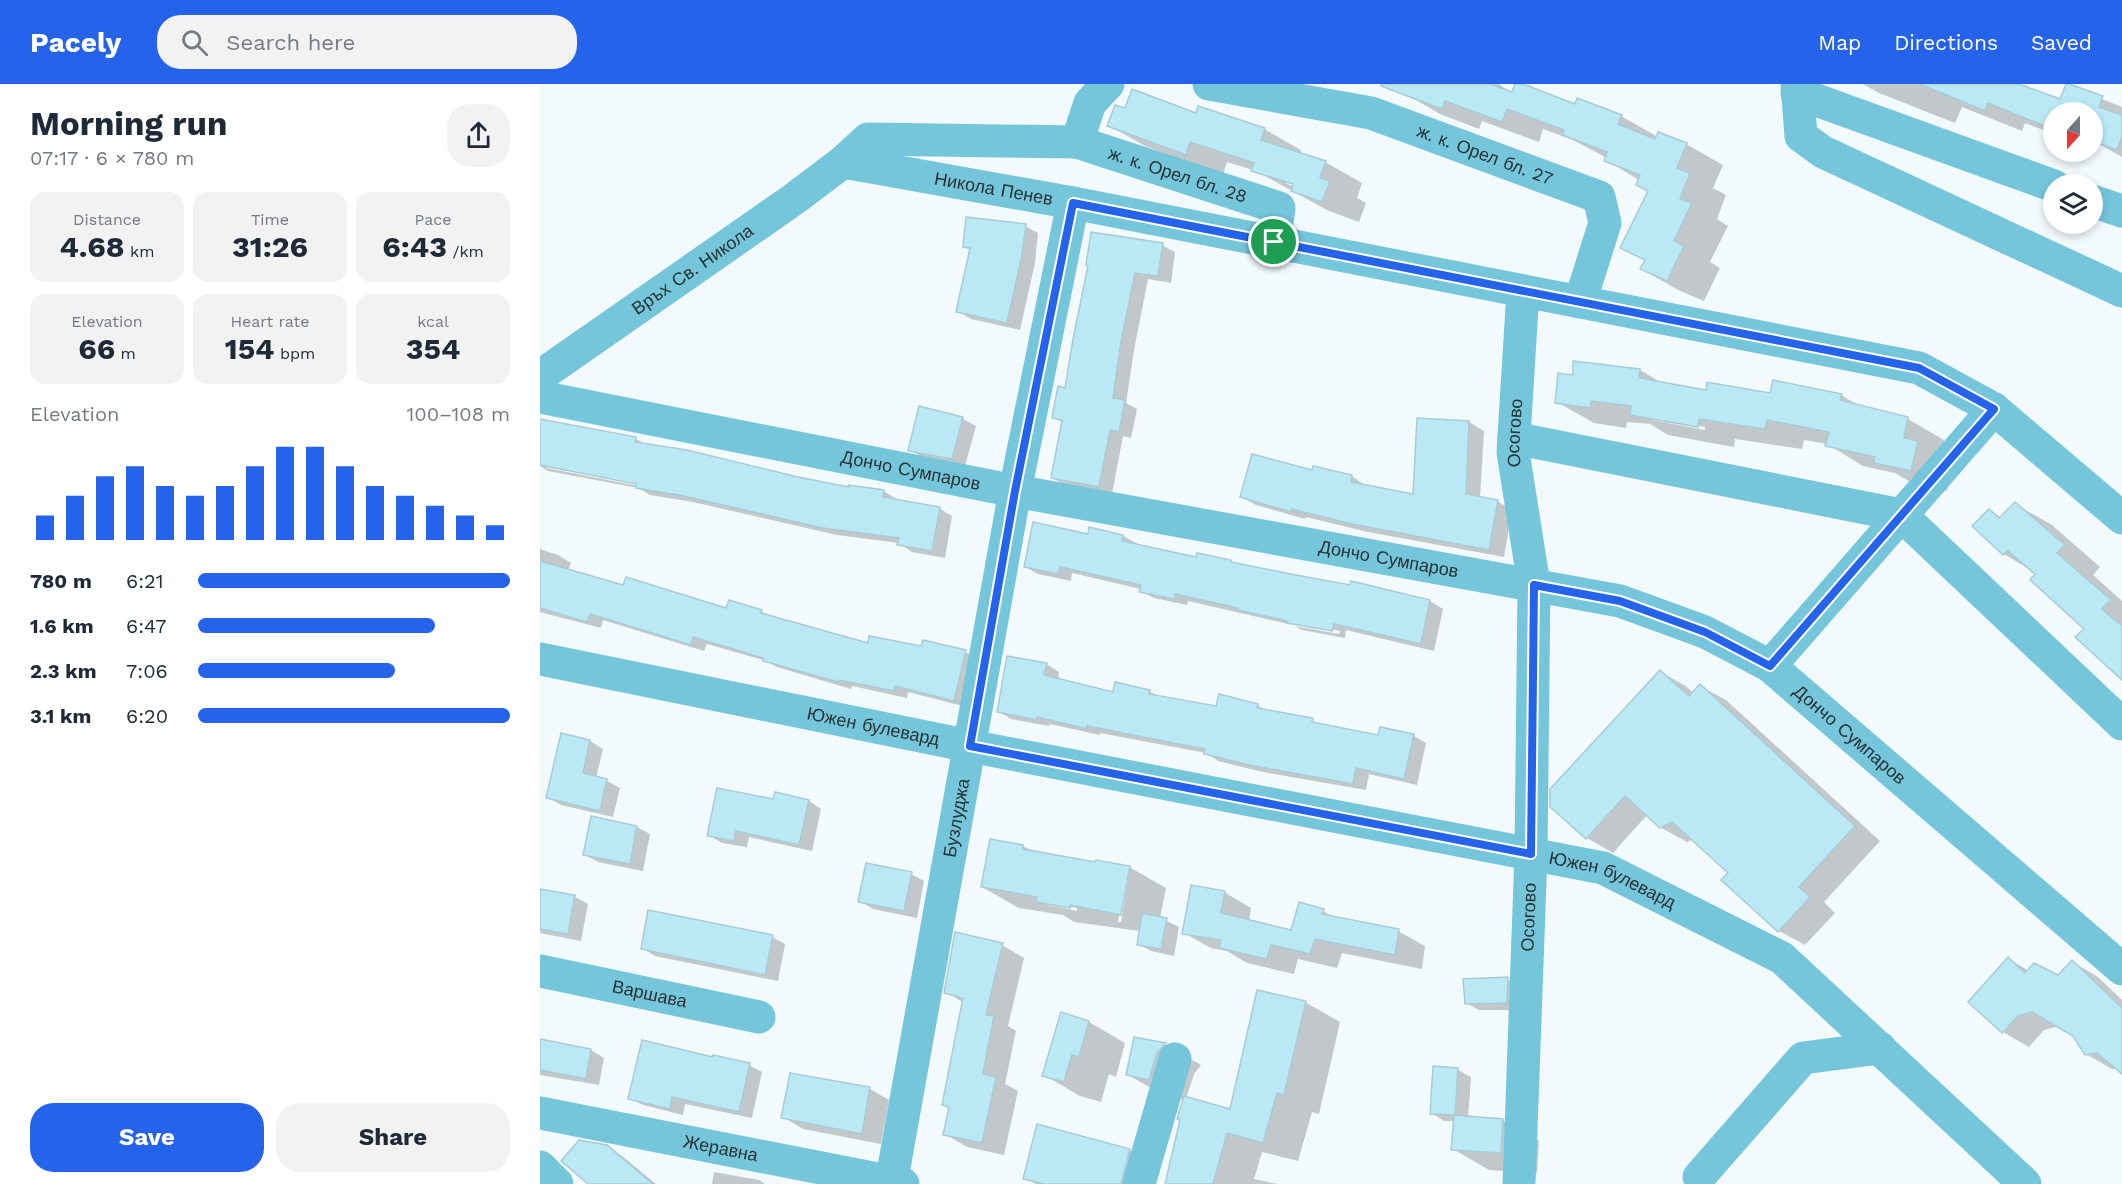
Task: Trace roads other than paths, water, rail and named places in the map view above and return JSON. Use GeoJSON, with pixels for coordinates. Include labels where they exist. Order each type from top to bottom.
{"type":"FeatureCollection","features":[{"type":"Feature","properties":{"kind":"street"},"geometry":{"type":"LineString","coordinates":[[1077,142],[1090,104],[1108,84]]}},
{"type":"Feature","properties":{"kind":"street","name":"ж. к. Орел бл. 27"},"geometry":{"type":"LineString","coordinates":[[1209,84],[1371,112],[1599,197],[1605,223],[1580,302]]}},
{"type":"Feature","properties":{"kind":"street"},"geometry":{"type":"LineString","coordinates":[[2043,182],[1797,88],[1802,136],[1823,152],[2122,291]]}},
{"type":"Feature","properties":{"kind":"street","name":"Връх Св. Никола"},"geometry":{"type":"LineString","coordinates":[[540,376],[843,162],[868,139],[1077,142]]}},
{"type":"Feature","properties":{"kind":"street","name":"ж. к. Орел бл. 28"},"geometry":{"type":"LineString","coordinates":[[1077,142],[1279,208],[1274,242]]}},
{"type":"Feature","properties":{"kind":"street","name":"Никола Пенев"},"geometry":{"type":"LineString","coordinates":[[843,162],[1073,203],[1919,368],[1994,409],[2122,518]]}},
{"type":"Feature","properties":{"kind":"street","name":"Бузлуджа"},"geometry":{"type":"LineString","coordinates":[[895,1183],[1015,491],[1073,203]]}},
{"type":"Feature","properties":{"kind":"street"},"geometry":{"type":"LineString","coordinates":[[2103,205],[2122,212]]}},
{"type":"Feature","properties":{"kind":"street","name":"Осогово"},"geometry":{"type":"LineString","coordinates":[[1518,1184],[1531,854],[1534,585],[1513,452],[1523,291]]}},
{"type":"Feature","properties":{"kind":"street","name":"Дончо Сумпаров"},"geometry":{"type":"LineString","coordinates":[[540,397],[1015,491],[1620,601],[1705,632],[1770,666],[2122,969]]}},
{"type":"Feature","properties":{"kind":"street"},"geometry":{"type":"LineString","coordinates":[[1770,666],[1994,409]]}},
{"type":"Feature","properties":{"kind":"street"},"geometry":{"type":"LineString","coordinates":[[1514,438],[1901,515],[2122,724]]}},
{"type":"Feature","properties":{"kind":"street","name":"Южен булевард"},"geometry":{"type":"LineString","coordinates":[[540,658],[970,746],[1603,868],[1782,957],[2025,1184]]}},
{"type":"Feature","properties":{"kind":"street","name":"Варшава"},"geometry":{"type":"LineString","coordinates":[[540,971],[759,1017]]}},
{"type":"Feature","properties":{"kind":"street"},"geometry":{"type":"LineString","coordinates":[[1699,1177],[1803,1058],[1880,1048]]}},
{"type":"Feature","properties":{"kind":"street"},"geometry":{"type":"LineString","coordinates":[[1139,1184],[1175,1059]]}},
{"type":"Feature","properties":{"kind":"street","name":"Жеравна"},"geometry":{"type":"LineString","coordinates":[[540,1113],[895,1183]]}},
{"type":"Feature","properties":{"kind":"street"},"geometry":{"type":"LineString","coordinates":[[540,1167],[557,1184]]}}]}
